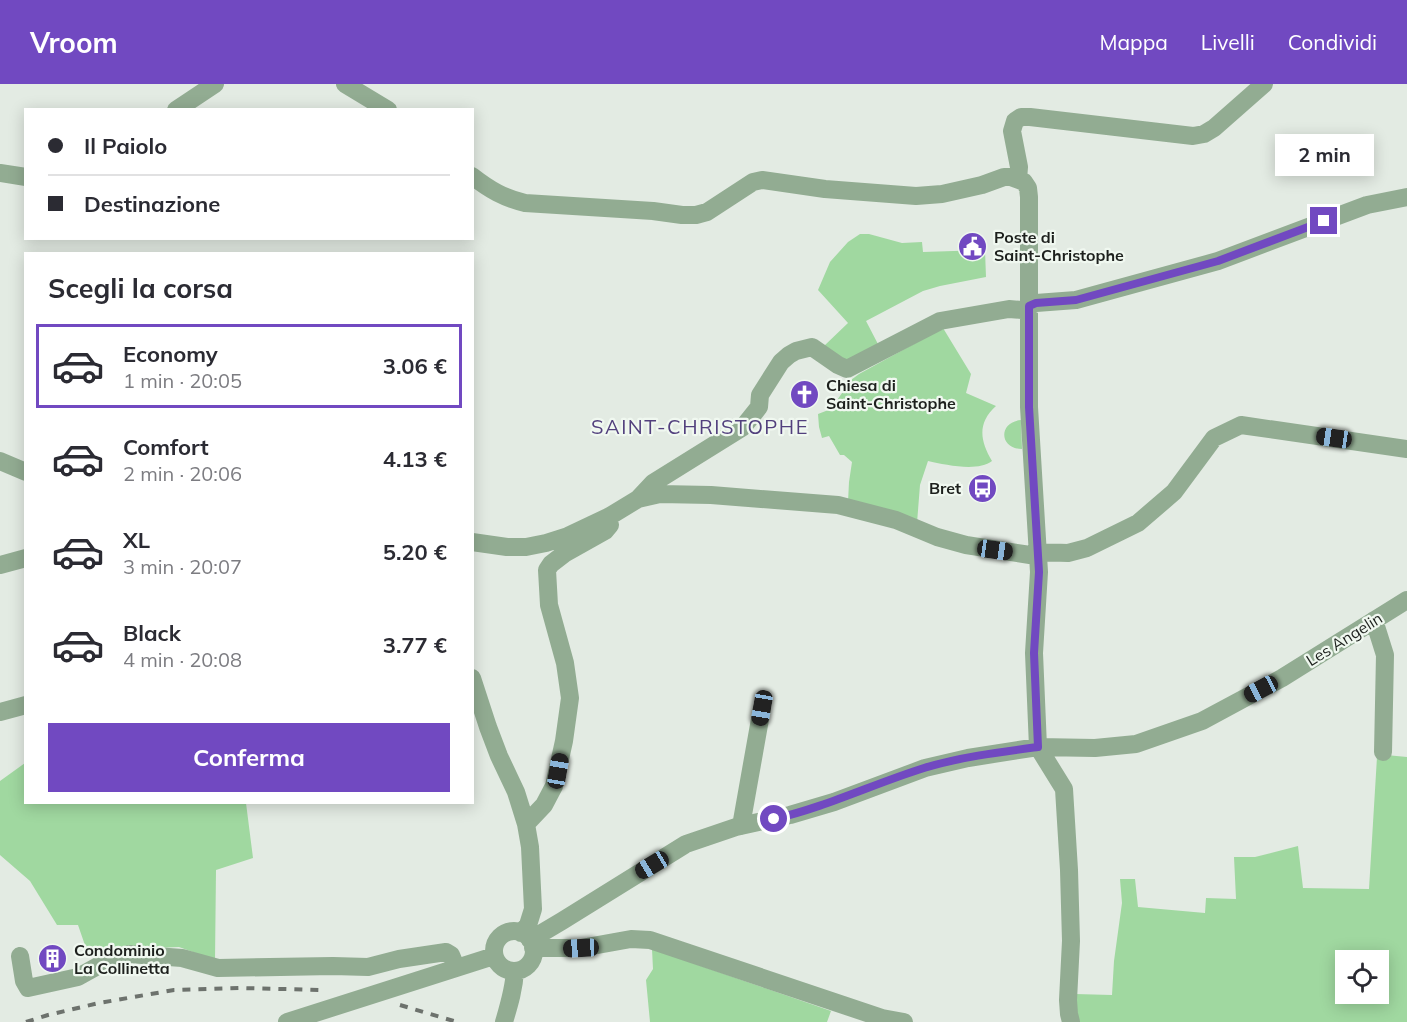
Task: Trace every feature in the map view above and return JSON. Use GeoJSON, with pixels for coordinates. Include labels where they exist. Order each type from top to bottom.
{"type":"FeatureCollection","features":[{"type":"Feature","properties":{"kind":"street"},"geometry":{"type":"LineString","coordinates":[[179,108],[215,84]]}},
{"type":"Feature","properties":{"kind":"street"},"geometry":{"type":"LineString","coordinates":[[345,84],[385,108]]}},
{"type":"Feature","properties":{"kind":"street"},"geometry":{"type":"LineString","coordinates":[[1018,179],[1019,167],[1012,131],[1015,121],[1021,117],[1193,136],[1204,134],[1214,128],[1264,84]]}},
{"type":"Feature","properties":{"kind":"street"},"geometry":{"type":"LineString","coordinates":[[0,173],[24,177]]}},
{"type":"Feature","properties":{"kind":"street"},"geometry":{"type":"LineString","coordinates":[[474,177],[500,195],[525,203],[682,215],[707,212],[753,182],[762,180],[825,189],[916,196],[942,194],[1004,177],[1024,182],[1028,188],[1029,197],[1029,407],[1038,591],[1034,653],[1033,748],[1064,789],[1070,870],[1071,940],[1068,1000],[1071,1022]]}},
{"type":"Feature","properties":{"kind":"street"},"geometry":{"type":"LineString","coordinates":[[474,543],[507,547],[536,545],[568,536],[610,516],[638,499],[653,483],[743,427],[759,407],[760,395],[781,362],[796,351],[812,347],[847,369],[940,321],[1010,309],[1022,310],[1036,303],[1076,300],[1218,261],[1367,205],[1407,196]]}},
{"type":"Feature","properties":{"kind":"street"},"geometry":{"type":"LineString","coordinates":[[638,499],[660,494],[711,495],[838,505],[896,520],[937,537],[966,545],[1030,555],[1037,552],[1068,553],[1087,548],[1138,523],[1174,492],[1214,438],[1241,425],[1407,449]]}},
{"type":"Feature","properties":{"kind":"street"},"geometry":{"type":"LineString","coordinates":[[0,461],[24,471]]}},
{"type":"Feature","properties":{"kind":"street"},"geometry":{"type":"LineString","coordinates":[[526,824],[544,805],[554,786],[570,698],[565,663],[549,605],[547,570],[564,554],[605,531],[610,525],[610,516]]}},
{"type":"Feature","properties":{"kind":"street"},"geometry":{"type":"LineString","coordinates":[[0,565],[24,559]]}},
{"type":"Feature","properties":{"kind":"street","name":"Les Angelin"},"geometry":{"type":"LineString","coordinates":[[528,940],[686,844],[741,826],[834,802],[925,768],[968,758],[1033,748],[1095,748],[1136,744],[1202,721],[1282,678],[1407,600]]}},
{"type":"Feature","properties":{"kind":"street"},"geometry":{"type":"LineString","coordinates":[[1374,620],[1385,655],[1383,752]]}},
{"type":"Feature","properties":{"kind":"street"},"geometry":{"type":"LineString","coordinates":[[474,684],[488,728],[516,792],[530,847],[533,909],[528,925],[528,940],[533,956],[531,961],[521,969],[515,971],[502,967],[494,956],[495,944],[503,934],[509,932],[528,940],[581,948],[631,939],[650,940],[882,1018],[904,1022]]}},
{"type":"Feature","properties":{"kind":"street"},"geometry":{"type":"LineString","coordinates":[[0,712],[24,706]]}},
{"type":"Feature","properties":{"kind":"street"},"geometry":{"type":"LineString","coordinates":[[741,826],[762,708]]}},
{"type":"Feature","properties":{"kind":"street"},"geometry":{"type":"LineString","coordinates":[[533,909],[549,920],[562,921]]}},
{"type":"Feature","properties":{"kind":"street"},"geometry":{"type":"LineString","coordinates":[[20,956],[24,981],[28,987],[78,977],[114,957],[129,954],[182,958],[218,968],[368,967],[399,959],[446,952],[451,955],[456,967]]}},
{"type":"Feature","properties":{"kind":"street"},"geometry":{"type":"LineString","coordinates":[[287,1022],[494,956]]}},
{"type":"Feature","properties":{"kind":"street"},"geometry":{"type":"LineString","coordinates":[[504,1021],[512,999],[515,971]]}},
{"type":"Feature","properties":{"kind":"green space"},"geometry":{"type":"Polygon","coordinates":[[[860,234],[869,234],[902,243],[922,242],[923,252],[985,250],[986,277],[923,291],[866,321],[879,346],[846,362],[824,346],[848,323],[818,290],[830,262],[848,242],[860,234]]]}},
{"type":"Feature","properties":{"kind":"green space"},"geometry":{"type":"Polygon","coordinates":[[[943,328],[971,374],[966,393],[996,406],[986,419],[982,432],[992,461],[970,467],[928,461],[920,485],[917,523],[848,502],[852,462],[844,455],[840,455],[829,436],[822,438],[818,414],[831,409],[851,380],[859,374],[943,328]]]}},
{"type":"Feature","properties":{"kind":"green space"},"geometry":{"type":"Polygon","coordinates":[[[1021,420],[1022,449],[1009,445],[1004,435],[1008,425],[1021,420]]]}},
{"type":"Feature","properties":{"kind":"green space"},"geometry":{"type":"Polygon","coordinates":[[[1386,755],[1407,757],[1407,1022],[1080,1022],[1078,1018],[1075,994],[1112,995],[1122,903],[1120,879],[1135,879],[1138,907],[1205,913],[1206,898],[1236,899],[1234,857],[1255,857],[1298,846],[1303,888],[1369,889],[1377,757],[1386,755]]]}},
{"type":"Feature","properties":{"kind":"green space"},"geometry":{"type":"Polygon","coordinates":[[[24,764],[24,804],[246,804],[253,858],[216,870],[215,960],[179,947],[111,947],[87,951],[78,925],[57,925],[30,881],[0,855],[0,781],[24,764]]]}},
{"type":"Feature","properties":{"kind":"green space"},"geometry":{"type":"Polygon","coordinates":[[[652,949],[831,1011],[827,1022],[650,1022],[646,980],[653,969],[652,949]]]}},
{"type":"Feature","properties":{"kind":"railway"},"geometry":{"type":"LineString","coordinates":[[26,1022],[99,1003],[174,990],[241,988],[323,990]]}},
{"type":"Feature","properties":{"kind":"railway"},"geometry":{"type":"LineString","coordinates":[[400,1005],[457,1022]]}},
{"type":"Feature","properties":{"kind":"place","name":"Poste di Saint-Christophe"},"geometry":{"type":"Point","coordinates":[973,246]}},
{"type":"Feature","properties":{"kind":"place","name":"Chiesa di Saint-Christophe"},"geometry":{"type":"Point","coordinates":[805,394]}},
{"type":"Feature","properties":{"kind":"place","name":"Bret"},"geometry":{"type":"Point","coordinates":[982,488]}},
{"type":"Feature","properties":{"kind":"place","name":"Condominio La Collinetta"},"geometry":{"type":"Point","coordinates":[53,959]}},
{"type":"Feature","properties":{"kind":"district","name":"SAINT-CHRISTOPHE"},"geometry":{"type":"Point","coordinates":[700,426]}},
{"type":"Feature","properties":{"kind":"route"},"geometry":{"type":"LineString","coordinates":[[774,819],[834,802],[925,768],[968,758],[1038,747],[1034,653],[1039,572],[1029,407],[1029,306],[1036,303],[1076,300],[1218,261],[1324,221]]}}]}
